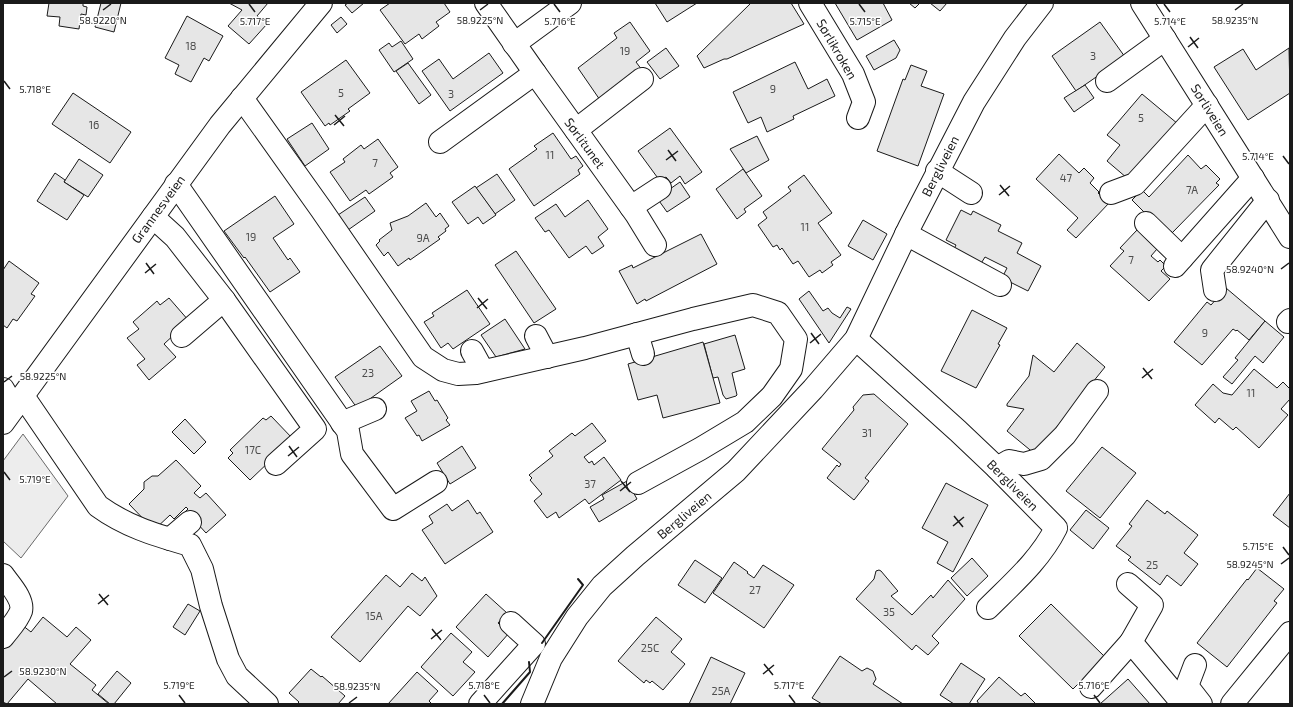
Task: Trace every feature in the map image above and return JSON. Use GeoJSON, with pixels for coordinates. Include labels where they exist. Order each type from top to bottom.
{"type":"FeatureCollection","features":[{"type":"Feature","properties":{"kind":"street","name":"Grannesveien"},"geometry":{"type":"LineString","coordinates":[[11,404],[153,217],[220,125],[321,3]]}},
{"type":"Feature","properties":{"kind":"street","name":"Sørlitunet"},"geometry":{"type":"LineString","coordinates":[[486,3],[634,210],[655,245]]}},
{"type":"Feature","properties":{"kind":"street"},"geometry":{"type":"LineString","coordinates":[[514,44],[570,3]]}},
{"type":"Feature","properties":{"kind":"street","name":"Sørlikroken"},"geometry":{"type":"LineString","coordinates":[[810,3],[853,74],[864,102],[858,118]]}},
{"type":"Feature","properties":{"kind":"street","name":"Bergliveien"},"geometry":{"type":"LineString","coordinates":[[532,704],[551,658],[577,618],[602,586],[635,556],[736,471],[813,389],[856,338],[937,171],[974,102],[1015,38],[1042,3]]}},
{"type":"Feature","properties":{"kind":"street","name":"Sørliveien"},"geometry":{"type":"LineString","coordinates":[[1142,3],[1290,237]]}},
{"type":"Feature","properties":{"kind":"street"},"geometry":{"type":"LineString","coordinates":[[1106,81],[1165,38]]}},
{"type":"Feature","properties":{"kind":"street"},"geometry":{"type":"LineString","coordinates":[[440,142],[535,73]]}},
{"type":"Feature","properties":{"kind":"street"},"geometry":{"type":"LineString","coordinates":[[576,130],[642,79]]}},
{"type":"Feature","properties":{"kind":"street"},"geometry":{"type":"LineString","coordinates":[[242,98],[322,209],[423,357],[443,370],[458,374],[483,371],[547,357],[640,344],[693,319],[753,305],[778,313],[796,339],[791,369],[772,396],[744,422],[700,450],[638,483]]}},
{"type":"Feature","properties":{"kind":"street"},"geometry":{"type":"LineString","coordinates":[[1111,193],[1135,184],[1141,173],[1207,106]]}},
{"type":"Feature","properties":{"kind":"street"},"geometry":{"type":"LineString","coordinates":[[937,171],[972,193]]}},
{"type":"Feature","properties":{"kind":"street"},"geometry":{"type":"LineString","coordinates":[[1146,223],[1178,262],[1253,178]]}},
{"type":"Feature","properties":{"kind":"street"},"geometry":{"type":"LineString","coordinates":[[176,184],[258,290],[348,431],[352,454],[392,509],[436,482]]}},
{"type":"Feature","properties":{"kind":"street"},"geometry":{"type":"LineString","coordinates":[[634,210],[660,188]]}},
{"type":"Feature","properties":{"kind":"street"},"geometry":{"type":"LineString","coordinates":[[1215,290],[1212,270],[1268,200]]}},
{"type":"Feature","properties":{"kind":"street"},"geometry":{"type":"LineString","coordinates":[[153,217],[176,237],[224,300],[314,429],[276,464]]}},
{"type":"Feature","properties":{"kind":"street"},"geometry":{"type":"LineString","coordinates":[[906,234],[1000,285]]}},
{"type":"Feature","properties":{"kind":"street"},"geometry":{"type":"LineString","coordinates":[[182,336],[224,300]]}},
{"type":"Feature","properties":{"kind":"street"},"geometry":{"type":"LineString","coordinates":[[536,336],[547,357]]}},
{"type":"Feature","properties":{"kind":"street","name":"Bergliveien"},"geometry":{"type":"LineString","coordinates":[[856,338],[997,468],[1056,528],[1049,541],[1035,560],[988,608]]}},
{"type":"Feature","properties":{"kind":"street"},"geometry":{"type":"LineString","coordinates":[[472,351],[483,371]]}},
{"type":"Feature","properties":{"kind":"street"},"geometry":{"type":"LineString","coordinates":[[997,468],[1009,461],[1024,464],[1041,459],[1065,435],[1097,391]]}},
{"type":"Feature","properties":{"kind":"street"},"geometry":{"type":"LineString","coordinates":[[11,404],[98,506],[114,518],[150,534],[190,545],[202,569],[210,606],[228,659],[237,676],[267,704]]}},
{"type":"Feature","properties":{"kind":"street"},"geometry":{"type":"LineString","coordinates":[[342,423],[375,409]]}},
{"type":"Feature","properties":{"kind":"street"},"geometry":{"type":"LineString","coordinates":[[170,539],[190,522]]}},
{"type":"Feature","properties":{"kind":"street"},"geometry":{"type":"LineString","coordinates":[[3,575],[20,600],[21,610],[3,637]]}},
{"type":"Feature","properties":{"kind":"street"},"geometry":{"type":"LineString","coordinates":[[1091,688],[1131,642],[1152,605],[1128,584]]}},
{"type":"Feature","properties":{"kind":"street"},"geometry":{"type":"LineString","coordinates":[[480,704],[534,644],[511,623]]}},
{"type":"Feature","properties":{"kind":"street"},"geometry":{"type":"LineString","coordinates":[[1232,704],[1290,633]]}},
{"type":"Feature","properties":{"kind":"street"},"geometry":{"type":"LineString","coordinates":[[1131,642],[1184,704]]}},
{"type":"Feature","properties":{"kind":"street"},"geometry":{"type":"LineString","coordinates":[[1195,665],[1187,686],[1201,704]]}},
{"type":"Feature","properties":{"kind":"shaded area"},"geometry":{"type":"Polygon","coordinates":[[[23,434],[68,496],[21,558],[3,541],[3,461],[23,434]]]}},
{"type":"Feature","properties":{"kind":"building"},"geometry":{"type":"Polygon","coordinates":[[[49,3],[83,3],[83,6],[87,7],[86,15],[81,14],[79,29],[59,26],[60,17],[47,16],[49,3]]]}},
{"type":"Feature","properties":{"kind":"building"},"geometry":{"type":"Polygon","coordinates":[[[101,3],[121,3],[114,32],[95,27],[101,3]]]}},
{"type":"Feature","properties":{"kind":"building"},"geometry":{"type":"Polygon","coordinates":[[[229,3],[268,3],[257,16],[267,24],[249,44],[228,26],[242,10],[229,3]]]}},
{"type":"Feature","properties":{"kind":"building"},"geometry":{"type":"Polygon","coordinates":[[[348,3],[364,3],[352,13],[345,5],[348,3]]]}},
{"type":"Feature","properties":{"kind":"building"},"geometry":{"type":"Polygon","coordinates":[[[390,3],[444,3],[450,12],[436,22],[439,26],[422,39],[419,34],[405,44],[380,10],[390,3]]]}},
{"type":"Feature","properties":{"kind":"building"},"geometry":{"type":"Polygon","coordinates":[[[655,3],[697,3],[667,22],[655,3]]]}},
{"type":"Feature","properties":{"kind":"building"},"geometry":{"type":"Polygon","coordinates":[[[751,3],[791,3],[804,24],[704,68],[697,56],[751,3]]]}},
{"type":"Feature","properties":{"kind":"building"},"geometry":{"type":"Polygon","coordinates":[[[835,3],[883,3],[892,20],[857,40],[835,3]]]}},
{"type":"Feature","properties":{"kind":"building"},"geometry":{"type":"Polygon","coordinates":[[[909,3],[920,3],[915,8],[909,3]]]}},
{"type":"Feature","properties":{"kind":"building"},"geometry":{"type":"Polygon","coordinates":[[[930,3],[947,3],[940,11],[930,3]]]}},
{"type":"Feature","properties":{"kind":"building"},"geometry":{"type":"Polygon","coordinates":[[[187,16],[223,36],[209,61],[204,58],[191,82],[175,74],[179,65],[165,58],[187,16]]]}},
{"type":"Feature","properties":{"kind":"building"},"geometry":{"type":"Polygon","coordinates":[[[341,17],[347,24],[337,33],[331,25],[341,17]]]}},
{"type":"Feature","properties":{"kind":"building"},"geometry":{"type":"Polygon","coordinates":[[[630,22],[650,51],[636,62],[642,70],[600,100],[578,68],[617,38],[614,33],[630,22]]]}},
{"type":"Feature","properties":{"kind":"building"},"geometry":{"type":"Polygon","coordinates":[[[1100,22],[1125,57],[1076,91],[1052,56],[1100,22]]]}},
{"type":"Feature","properties":{"kind":"building"},"geometry":{"type":"Polygon","coordinates":[[[894,40],[900,50],[896,58],[874,70],[866,56],[894,40]]]}},
{"type":"Feature","properties":{"kind":"building"},"geometry":{"type":"Polygon","coordinates":[[[401,41],[413,59],[394,72],[379,50],[389,43],[392,47],[401,41]]]}},
{"type":"Feature","properties":{"kind":"building"},"geometry":{"type":"Polygon","coordinates":[[[666,48],[679,66],[660,79],[647,62],[666,48]]]}},
{"type":"Feature","properties":{"kind":"building"},"geometry":{"type":"Polygon","coordinates":[[[1289,48],[1290,93],[1248,120],[1214,67],[1243,49],[1256,70],[1289,48]]]}},
{"type":"Feature","properties":{"kind":"building"},"geometry":{"type":"Polygon","coordinates":[[[489,53],[503,73],[450,111],[422,71],[439,59],[453,79],[489,53]]]}},
{"type":"Feature","properties":{"kind":"building"},"geometry":{"type":"Polygon","coordinates":[[[346,60],[370,93],[348,109],[350,111],[330,125],[329,123],[325,126],[301,92],[346,60]]]}},
{"type":"Feature","properties":{"kind":"building"},"geometry":{"type":"Polygon","coordinates":[[[795,62],[808,89],[827,79],[835,96],[793,116],[794,119],[767,132],[761,117],[748,123],[733,92],[795,62]]]}},
{"type":"Feature","properties":{"kind":"building"},"geometry":{"type":"Polygon","coordinates":[[[408,63],[431,95],[419,104],[396,71],[408,63]]]}},
{"type":"Feature","properties":{"kind":"building"},"geometry":{"type":"Polygon","coordinates":[[[911,65],[927,71],[921,86],[944,94],[918,166],[877,151],[903,79],[905,80],[911,65]]]}},
{"type":"Feature","properties":{"kind":"building"},"geometry":{"type":"Polygon","coordinates":[[[1085,85],[1094,98],[1074,112],[1064,98],[1085,85]]]}},
{"type":"Feature","properties":{"kind":"building"},"geometry":{"type":"Polygon","coordinates":[[[73,93],[131,132],[110,163],[52,124],[73,93]]]}},
{"type":"Feature","properties":{"kind":"building"},"geometry":{"type":"Polygon","coordinates":[[[1142,94],[1178,124],[1127,178],[1107,161],[1120,145],[1107,135],[1142,94]]]}},
{"type":"Feature","properties":{"kind":"building"},"geometry":{"type":"Polygon","coordinates":[[[312,123],[329,149],[305,166],[287,139],[312,123]]]}},
{"type":"Feature","properties":{"kind":"building"},"geometry":{"type":"Polygon","coordinates":[[[670,128],[702,172],[685,184],[680,176],[671,183],[666,177],[660,181],[638,151],[670,128]]]}},
{"type":"Feature","properties":{"kind":"building"},"geometry":{"type":"Polygon","coordinates":[[[553,133],[571,159],[576,156],[583,166],[578,170],[580,174],[534,206],[509,169],[537,149],[534,146],[553,133]]]}},
{"type":"Feature","properties":{"kind":"building"},"geometry":{"type":"Polygon","coordinates":[[[757,136],[769,160],[746,173],[730,149],[757,136]]]}},
{"type":"Feature","properties":{"kind":"building"},"geometry":{"type":"Polygon","coordinates":[[[378,139],[398,167],[390,173],[393,177],[369,194],[366,190],[350,201],[330,172],[345,162],[343,159],[361,145],[364,149],[378,139]]]}},
{"type":"Feature","properties":{"kind":"building"},"geometry":{"type":"Polygon","coordinates":[[[1059,154],[1079,173],[1084,168],[1094,178],[1090,183],[1109,203],[1076,238],[1067,230],[1078,218],[1036,179],[1059,154]]]}},
{"type":"Feature","properties":{"kind":"building"},"geometry":{"type":"Polygon","coordinates":[[[1188,155],[1201,169],[1206,165],[1220,179],[1216,183],[1219,185],[1172,233],[1171,231],[1167,235],[1132,200],[1142,190],[1149,197],[1188,155]]]}},
{"type":"Feature","properties":{"kind":"building"},"geometry":{"type":"Polygon","coordinates":[[[79,159],[103,175],[88,197],[64,182],[79,159]]]}},
{"type":"Feature","properties":{"kind":"building"},"geometry":{"type":"Polygon","coordinates":[[[743,169],[762,196],[744,209],[746,212],[737,219],[716,189],[743,169]]]}},
{"type":"Feature","properties":{"kind":"building"},"geometry":{"type":"Polygon","coordinates":[[[55,173],[65,180],[64,182],[84,195],[67,220],[37,201],[55,173]]]}},
{"type":"Feature","properties":{"kind":"building"},"geometry":{"type":"Polygon","coordinates":[[[497,174],[515,200],[495,214],[476,188],[497,174]]]}},
{"type":"Feature","properties":{"kind":"building"},"geometry":{"type":"Polygon","coordinates":[[[804,175],[832,213],[818,223],[841,255],[831,262],[833,265],[822,273],[820,270],[809,277],[798,261],[793,264],[782,248],[780,250],[777,245],[773,247],[758,225],[767,218],[763,212],[791,191],[788,187],[804,175]]]}},
{"type":"Feature","properties":{"kind":"building"},"geometry":{"type":"Polygon","coordinates":[[[680,182],[690,197],[667,212],[657,198],[680,182]]]}},
{"type":"Feature","properties":{"kind":"building"},"geometry":{"type":"Polygon","coordinates":[[[475,186],[496,215],[483,224],[478,217],[468,224],[452,202],[475,186]]]}},
{"type":"Feature","properties":{"kind":"building"},"geometry":{"type":"Polygon","coordinates":[[[275,196],[294,224],[273,238],[288,260],[290,258],[300,272],[270,292],[224,231],[275,196]]]}},
{"type":"Feature","properties":{"kind":"building"},"geometry":{"type":"Polygon","coordinates":[[[365,197],[375,211],[348,230],[338,215],[365,197]]]}},
{"type":"Feature","properties":{"kind":"building"},"geometry":{"type":"Polygon","coordinates":[[[588,200],[608,229],[598,237],[604,246],[592,254],[586,246],[569,258],[549,230],[545,232],[535,218],[556,204],[565,217],[588,200]]]}},
{"type":"Feature","properties":{"kind":"building"},"geometry":{"type":"Polygon","coordinates":[[[426,203],[436,217],[440,213],[449,226],[445,229],[446,231],[438,237],[440,239],[410,260],[409,258],[398,266],[388,252],[384,256],[376,245],[380,241],[379,240],[392,230],[390,223],[408,216],[426,203]]]}},
{"type":"Feature","properties":{"kind":"building"},"geometry":{"type":"Polygon","coordinates":[[[961,210],[971,215],[973,211],[1001,225],[998,231],[1022,243],[1017,253],[1041,266],[1028,291],[1002,278],[1007,268],[985,257],[980,265],[953,251],[956,245],[946,240],[961,210]]]}},
{"type":"Feature","properties":{"kind":"building"},"geometry":{"type":"Polygon","coordinates":[[[863,220],[887,234],[873,260],[848,246],[863,220]]]}},
{"type":"Feature","properties":{"kind":"building"},"geometry":{"type":"Polygon","coordinates":[[[1137,230],[1157,249],[1151,256],[1158,262],[1160,260],[1166,266],[1161,271],[1170,279],[1149,301],[1110,266],[1124,251],[1120,248],[1137,230]]]}},
{"type":"Feature","properties":{"kind":"building"},"geometry":{"type":"Polygon","coordinates":[[[701,234],[717,264],[646,301],[645,299],[637,304],[619,271],[632,265],[633,268],[701,234]]]}},
{"type":"Feature","properties":{"kind":"building"},"geometry":{"type":"Polygon","coordinates":[[[516,251],[556,309],[534,323],[495,265],[516,251]]]}},
{"type":"Feature","properties":{"kind":"building"},"geometry":{"type":"Polygon","coordinates":[[[9,261],[39,283],[31,294],[35,296],[17,321],[13,319],[7,328],[3,325],[3,270],[9,261]]]}},
{"type":"Feature","properties":{"kind":"building"},"geometry":{"type":"Polygon","coordinates":[[[1226,288],[1265,321],[1249,340],[1237,330],[1236,331],[1233,329],[1202,365],[1174,342],[1207,302],[1211,305],[1226,288]]]}},
{"type":"Feature","properties":{"kind":"building"},"geometry":{"type":"Polygon","coordinates":[[[467,290],[490,324],[453,349],[448,343],[441,348],[424,322],[434,316],[432,313],[467,290]]]}},
{"type":"Feature","properties":{"kind":"building"},"geometry":{"type":"Polygon","coordinates":[[[809,291],[823,311],[828,308],[832,313],[840,318],[847,307],[851,309],[829,343],[799,299],[809,291]]]}},
{"type":"Feature","properties":{"kind":"building"},"geometry":{"type":"Polygon","coordinates":[[[169,298],[189,321],[164,344],[176,357],[149,380],[137,365],[145,359],[127,338],[139,329],[133,322],[157,301],[160,305],[169,298]]]}},
{"type":"Feature","properties":{"kind":"building"},"geometry":{"type":"Polygon","coordinates":[[[972,310],[1007,328],[998,344],[1000,345],[976,388],[941,371],[972,310]]]}},
{"type":"Feature","properties":{"kind":"building"},"geometry":{"type":"Polygon","coordinates":[[[505,319],[525,349],[496,357],[481,335],[505,319]]]}},
{"type":"Feature","properties":{"kind":"building"},"geometry":{"type":"Polygon","coordinates":[[[1265,321],[1284,337],[1263,363],[1255,356],[1232,384],[1223,377],[1238,360],[1235,358],[1265,321]]]}},
{"type":"Feature","properties":{"kind":"building"},"geometry":{"type":"Polygon","coordinates":[[[735,335],[745,369],[732,373],[737,395],[726,399],[723,395],[718,377],[713,378],[704,344],[735,335]]]}},
{"type":"Feature","properties":{"kind":"building"},"geometry":{"type":"Polygon","coordinates":[[[703,342],[720,403],[663,418],[657,395],[638,400],[628,364],[703,342]]]}},
{"type":"Feature","properties":{"kind":"building"},"geometry":{"type":"Polygon","coordinates":[[[1077,343],[1105,367],[1035,454],[1007,431],[1024,409],[1007,406],[1007,404],[1029,376],[1033,355],[1054,372],[1077,343]]]}},
{"type":"Feature","properties":{"kind":"building"},"geometry":{"type":"Polygon","coordinates":[[[380,346],[402,376],[357,408],[335,377],[380,346]]]}},
{"type":"Feature","properties":{"kind":"building"},"geometry":{"type":"Polygon","coordinates":[[[1254,369],[1277,388],[1283,382],[1290,389],[1290,399],[1281,409],[1288,415],[1259,448],[1236,427],[1233,430],[1219,418],[1215,423],[1195,405],[1213,384],[1223,393],[1232,395],[1254,369]]]}},
{"type":"Feature","properties":{"kind":"building"},"geometry":{"type":"Polygon","coordinates":[[[429,391],[435,401],[437,400],[448,418],[446,420],[450,425],[422,441],[405,418],[417,411],[411,401],[429,391]]]}},
{"type":"Feature","properties":{"kind":"building"},"geometry":{"type":"Polygon","coordinates":[[[874,394],[908,424],[865,478],[869,481],[854,500],[827,478],[837,465],[839,467],[841,464],[822,449],[854,410],[853,407],[863,395],[874,394]]]}},
{"type":"Feature","properties":{"kind":"building"},"geometry":{"type":"Polygon","coordinates":[[[271,416],[293,439],[250,480],[228,458],[233,453],[230,450],[263,418],[266,420],[271,416]]]}},
{"type":"Feature","properties":{"kind":"building"},"geometry":{"type":"Polygon","coordinates":[[[185,419],[206,442],[194,454],[172,432],[185,419]]]}},
{"type":"Feature","properties":{"kind":"building"},"geometry":{"type":"Polygon","coordinates":[[[592,423],[606,441],[584,457],[589,463],[592,461],[594,465],[604,457],[621,480],[589,504],[585,499],[559,518],[556,512],[547,518],[534,501],[542,494],[530,480],[532,478],[529,475],[553,456],[549,451],[572,433],[575,436],[592,423]]]}},
{"type":"Feature","properties":{"kind":"building"},"geometry":{"type":"Polygon","coordinates":[[[462,446],[476,468],[450,484],[437,463],[462,446]]]}},
{"type":"Feature","properties":{"kind":"building"},"geometry":{"type":"Polygon","coordinates":[[[1102,447],[1136,473],[1100,518],[1066,491],[1102,447]]]}},
{"type":"Feature","properties":{"kind":"building"},"geometry":{"type":"Polygon","coordinates":[[[176,460],[201,486],[194,493],[200,498],[206,493],[226,515],[206,533],[186,511],[188,509],[186,507],[174,519],[170,515],[154,530],[129,504],[144,489],[144,482],[152,476],[158,476],[176,460]]]}},
{"type":"Feature","properties":{"kind":"building"},"geometry":{"type":"Polygon","coordinates":[[[627,481],[637,499],[599,522],[590,507],[604,499],[602,495],[627,481]]]}},
{"type":"Feature","properties":{"kind":"building"},"geometry":{"type":"Polygon","coordinates":[[[946,483],[988,505],[953,572],[937,563],[948,542],[922,528],[946,483]]]}},
{"type":"Feature","properties":{"kind":"building"},"geometry":{"type":"Polygon","coordinates":[[[1290,493],[1290,528],[1273,515],[1290,493]]]}},
{"type":"Feature","properties":{"kind":"building"},"geometry":{"type":"Polygon","coordinates":[[[468,500],[477,514],[480,512],[493,532],[445,564],[422,530],[433,523],[429,516],[447,504],[452,511],[468,500]]]}},
{"type":"Feature","properties":{"kind":"building"},"geometry":{"type":"Polygon","coordinates":[[[1147,500],[1165,514],[1167,511],[1198,535],[1184,553],[1198,564],[1181,586],[1167,575],[1160,585],[1128,560],[1131,557],[1116,546],[1132,526],[1129,524],[1147,500]]]}},
{"type":"Feature","properties":{"kind":"building"},"geometry":{"type":"Polygon","coordinates":[[[1086,510],[1109,528],[1093,549],[1070,530],[1086,510]]]}},
{"type":"Feature","properties":{"kind":"building"},"geometry":{"type":"Polygon","coordinates":[[[972,558],[988,576],[967,596],[951,578],[972,558]]]}},
{"type":"Feature","properties":{"kind":"building"},"geometry":{"type":"Polygon","coordinates":[[[695,560],[722,578],[705,603],[678,585],[695,560]]]}},
{"type":"Feature","properties":{"kind":"building"},"geometry":{"type":"Polygon","coordinates":[[[734,562],[754,578],[763,565],[794,585],[764,628],[713,593],[734,562]]]}},
{"type":"Feature","properties":{"kind":"building"},"geometry":{"type":"Polygon","coordinates":[[[1257,568],[1284,589],[1274,601],[1277,603],[1227,667],[1197,643],[1257,568]]]}},
{"type":"Feature","properties":{"kind":"building"},"geometry":{"type":"Polygon","coordinates":[[[879,570],[898,591],[891,596],[912,615],[931,595],[933,598],[948,580],[965,599],[932,636],[939,643],[928,655],[916,645],[912,650],[856,599],[874,579],[876,571],[879,570]]]}},
{"type":"Feature","properties":{"kind":"building"},"geometry":{"type":"Polygon","coordinates":[[[412,573],[422,581],[425,577],[437,596],[420,616],[408,606],[360,662],[331,637],[386,575],[400,587],[412,573]]]}},
{"type":"Feature","properties":{"kind":"building"},"geometry":{"type":"Polygon","coordinates":[[[486,594],[507,613],[498,623],[509,633],[488,657],[456,627],[486,594]]]}},
{"type":"Feature","properties":{"kind":"building"},"geometry":{"type":"Polygon","coordinates":[[[188,604],[200,611],[185,635],[173,627],[188,604]]]}},
{"type":"Feature","properties":{"kind":"building"},"geometry":{"type":"Polygon","coordinates":[[[1051,604],[1105,657],[1073,689],[1019,636],[1051,604]]]}},
{"type":"Feature","properties":{"kind":"building"},"geometry":{"type":"Polygon","coordinates":[[[43,617],[67,637],[76,627],[91,640],[70,664],[96,685],[92,690],[109,704],[57,704],[28,679],[7,704],[3,702],[3,648],[22,625],[31,632],[43,617]]]}},
{"type":"Feature","properties":{"kind":"building"},"geometry":{"type":"Polygon","coordinates":[[[656,617],[682,639],[671,652],[685,664],[663,690],[652,681],[650,683],[646,680],[644,683],[618,661],[656,617]]]}},
{"type":"Feature","properties":{"kind":"building"},"geometry":{"type":"Polygon","coordinates":[[[451,633],[472,652],[463,662],[475,672],[453,696],[421,667],[451,633]]]}},
{"type":"Feature","properties":{"kind":"building"},"geometry":{"type":"Polygon","coordinates":[[[840,656],[862,671],[867,668],[873,671],[876,679],[873,684],[903,704],[822,704],[812,698],[840,656]]]}},
{"type":"Feature","properties":{"kind":"building"},"geometry":{"type":"Polygon","coordinates":[[[711,657],[745,673],[730,704],[689,704],[711,657]]]}},
{"type":"Feature","properties":{"kind":"building"},"geometry":{"type":"Polygon","coordinates":[[[961,663],[985,679],[969,704],[954,704],[940,695],[961,663]]]}},
{"type":"Feature","properties":{"kind":"building"},"geometry":{"type":"Polygon","coordinates":[[[311,669],[321,677],[322,676],[345,696],[338,704],[297,704],[299,702],[289,693],[311,669]]]}},
{"type":"Feature","properties":{"kind":"building"},"geometry":{"type":"Polygon","coordinates":[[[117,671],[131,683],[114,704],[110,704],[98,694],[117,671]]]}},
{"type":"Feature","properties":{"kind":"building"},"geometry":{"type":"Polygon","coordinates":[[[417,672],[438,691],[429,701],[432,704],[388,704],[417,672]]]}},
{"type":"Feature","properties":{"kind":"building"},"geometry":{"type":"Polygon","coordinates":[[[999,677],[1021,696],[1025,693],[1036,704],[979,704],[977,701],[999,677]]]}},
{"type":"Feature","properties":{"kind":"building"},"geometry":{"type":"Polygon","coordinates":[[[1128,679],[1150,704],[1100,704],[1128,679]]]}},
{"type":"Feature","properties":{"kind":"wall"},"geometry":{"type":"LineString","coordinates":[[542,643],[583,585],[578,579]]}},
{"type":"Feature","properties":{"kind":"wall"},"geometry":{"type":"LineString","coordinates":[[502,704],[530,672],[529,662]]}}]}
